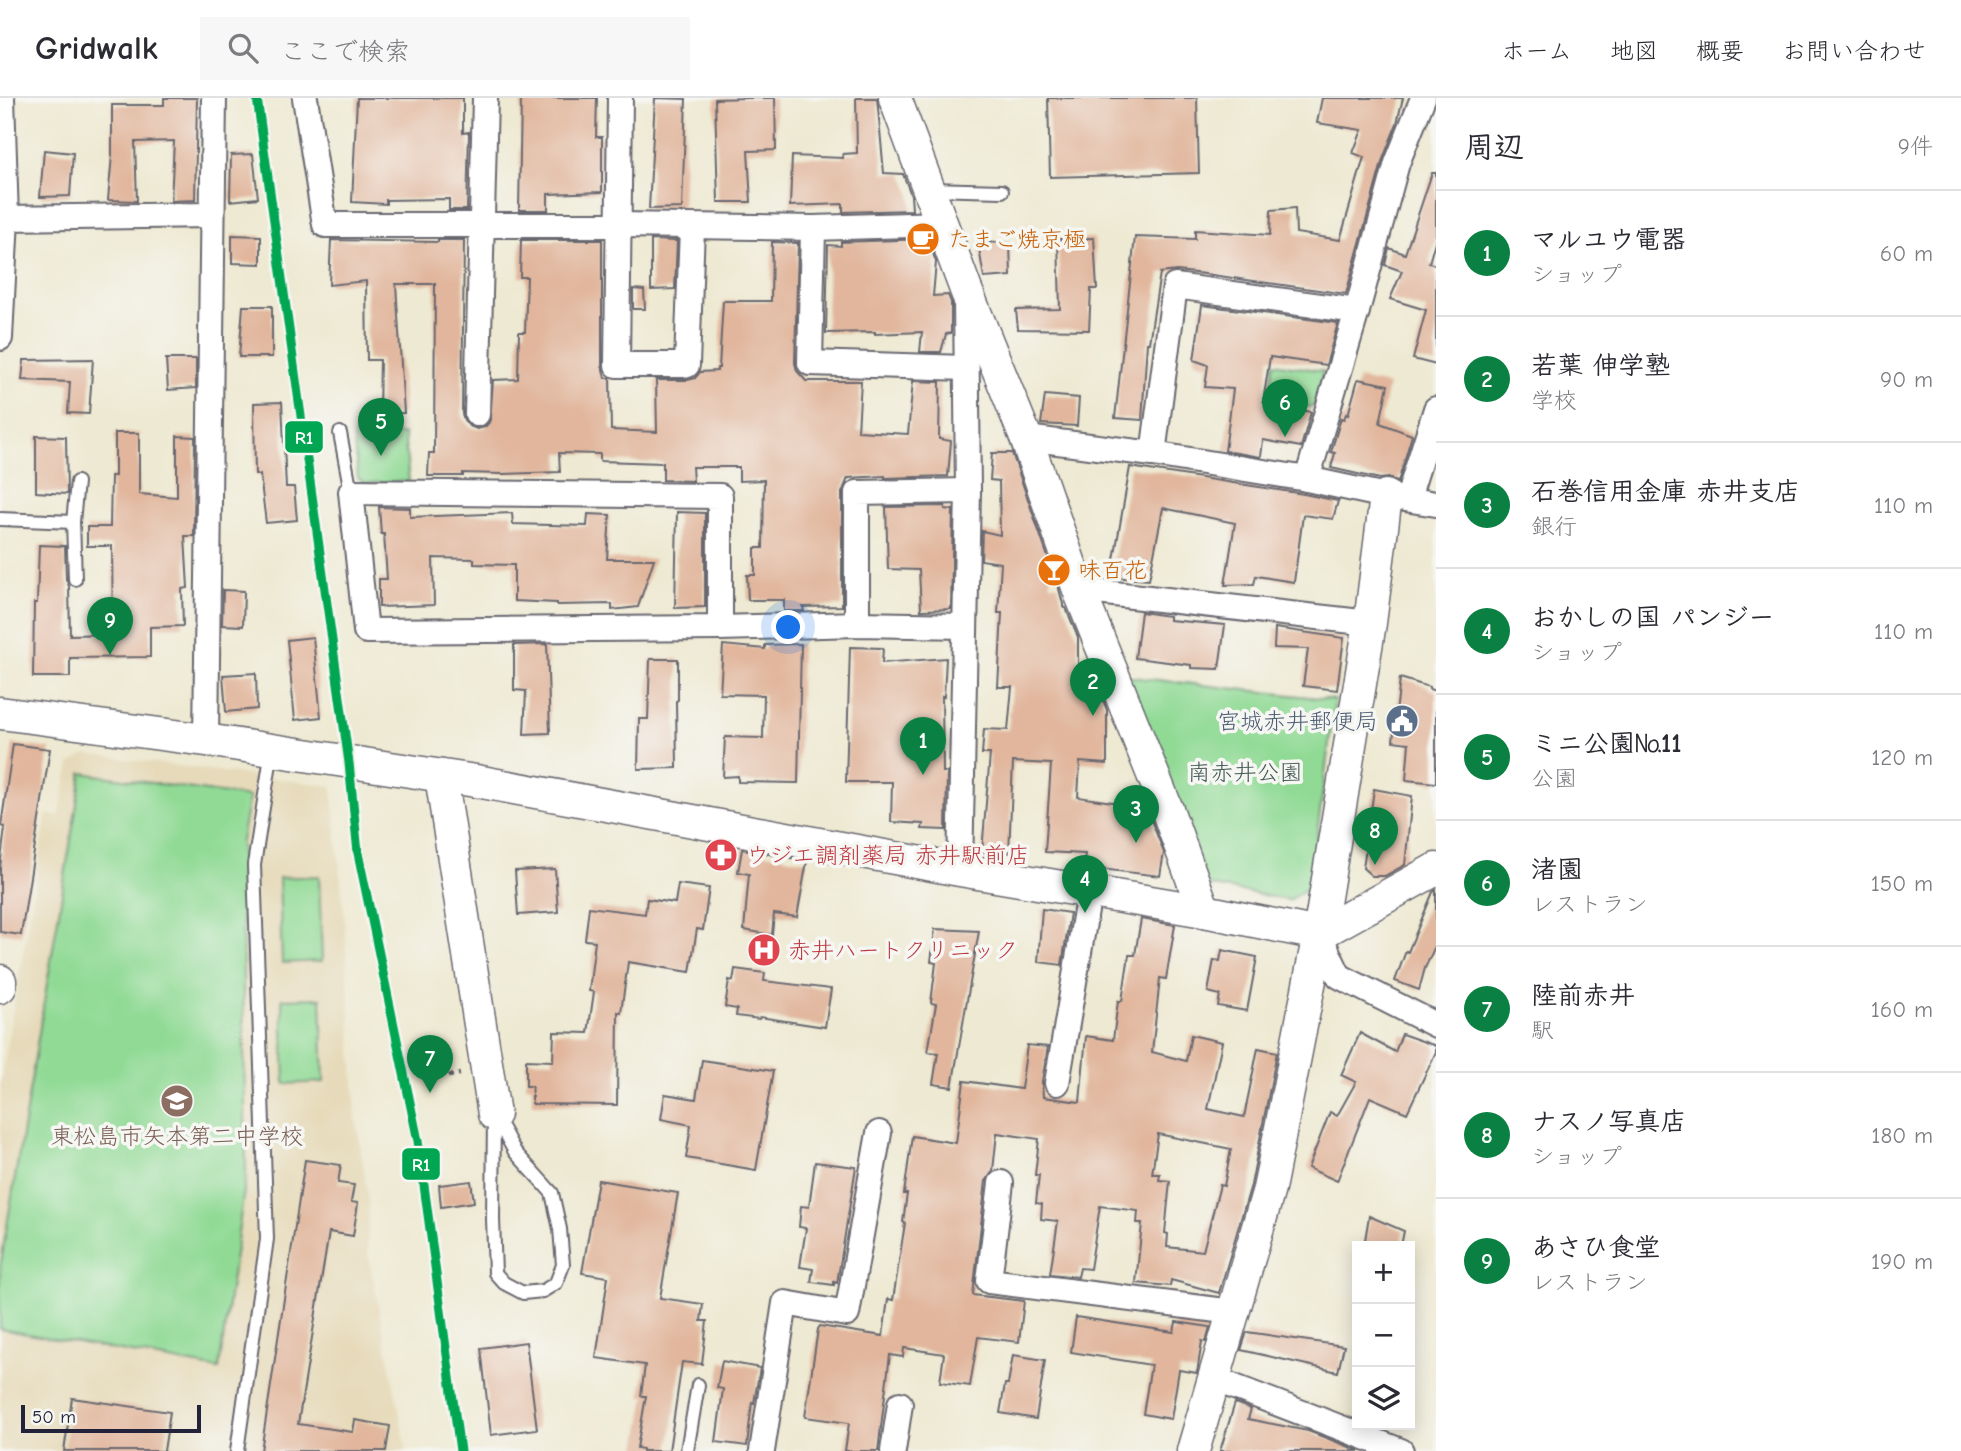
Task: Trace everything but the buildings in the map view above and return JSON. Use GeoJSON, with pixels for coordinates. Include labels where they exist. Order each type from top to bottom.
{"type":"FeatureCollection","features":[{"type":"Feature","properties":{"kind":"street"},"geometry":{"type":"LineString","coordinates":[[0,338],[6,218],[2,98]]}},
{"type":"Feature","properties":{"kind":"street"},"geometry":{"type":"LineString","coordinates":[[206,740],[214,98]]}},
{"type":"Feature","properties":{"kind":"street"},"geometry":{"type":"LineString","coordinates":[[305,98],[325,225],[813,228],[942,224]]}},
{"type":"Feature","properties":{"kind":"street"},"geometry":{"type":"LineString","coordinates":[[477,414],[485,98]]}},
{"type":"Feature","properties":{"kind":"street"},"geometry":{"type":"LineString","coordinates":[[620,98],[617,365],[687,365],[692,227]]}},
{"type":"Feature","properties":{"kind":"street"},"geometry":{"type":"LineString","coordinates":[[895,98],[966,290],[1026,438],[1079,590],[1168,812],[1204,911]]}},
{"type":"Feature","properties":{"kind":"street"},"geometry":{"type":"LineString","coordinates":[[1307,479],[1397,163],[1423,98]]}},
{"type":"Feature","properties":{"kind":"street"},"geometry":{"type":"LineString","coordinates":[[6,218],[211,215]]}},
{"type":"Feature","properties":{"kind":"street"},"geometry":{"type":"LineString","coordinates":[[813,228],[810,363],[967,368]]}},
{"type":"Feature","properties":{"kind":"street"},"geometry":{"type":"LineString","coordinates":[[1153,454],[1175,286],[1357,310]]}},
{"type":"Feature","properties":{"kind":"street"},"geometry":{"type":"LineString","coordinates":[[960,870],[968,491],[966,290]]}},
{"type":"Feature","properties":{"kind":"street"},"geometry":{"type":"LineString","coordinates":[[1193,1451],[1269,1189],[1319,934],[1370,623],[1397,497],[1436,409]]}},
{"type":"Feature","properties":{"kind":"street"},"geometry":{"type":"LineString","coordinates":[[1026,438],[1153,454],[1307,479],[1436,504]]}},
{"type":"Feature","properties":{"kind":"street"},"geometry":{"type":"LineString","coordinates":[[857,624],[857,494],[968,491]]}},
{"type":"Feature","properties":{"kind":"street"},"geometry":{"type":"LineString","coordinates":[[720,628],[720,496],[351,492],[366,631],[720,628],[857,624],[965,626]]}},
{"type":"Feature","properties":{"kind":"street"},"geometry":{"type":"LineString","coordinates":[[1079,590],[1370,623]]}},
{"type":"Feature","properties":{"kind":"street"},"geometry":{"type":"LineString","coordinates":[[0,713],[206,740],[442,776],[1089,893],[1204,911],[1319,934],[1436,869]]}},
{"type":"Feature","properties":{"kind":"street"},"geometry":{"type":"LineString","coordinates":[[442,776],[494,1114]]}},
{"type":"Feature","properties":{"kind":"street"},"geometry":{"type":"LineString","coordinates":[[1057,1083],[1089,893]]}},
{"type":"Feature","properties":{"kind":"street"},"geometry":{"type":"LineString","coordinates":[[1319,934],[1339,976],[1436,1025]]}},
{"type":"Feature","properties":{"kind":"street"},"geometry":{"type":"LineString","coordinates":[[762,1451],[785,1303],[847,1314],[879,1133]]}},
{"type":"Feature","properties":{"kind":"street"},"geometry":{"type":"LineString","coordinates":[[1002,1183],[989,1281],[1233,1312]]}},
{"type":"Feature","properties":{"kind":"street"},"geometry":{"type":"LineString","coordinates":[[1214,1379],[1401,1451]]}},
{"type":"Feature","properties":{"kind":"street"},"geometry":{"type":"LineString","coordinates":[[893,1451],[900,1404]]}},
{"type":"Feature","properties":{"kind":"lane"},"geometry":{"type":"LineString","coordinates":[[929,190],[1002,191]]}},
{"type":"Feature","properties":{"kind":"lane"},"geometry":{"type":"LineString","coordinates":[[340,433],[351,492]]}},
{"type":"Feature","properties":{"kind":"lane"},"geometry":{"type":"LineString","coordinates":[[75,579],[73,522],[77,482]]}},
{"type":"Feature","properties":{"kind":"lane"},"geometry":{"type":"LineString","coordinates":[[0,519],[73,522]]}},
{"type":"Feature","properties":{"kind":"lane"},"geometry":{"type":"LineString","coordinates":[[237,1451],[267,1239],[254,865],[272,750]]}},
{"type":"Feature","properties":{"kind":"lane"},"geometry":{"type":"LineString","coordinates":[[494,1114],[515,1152],[552,1193],[560,1229],[563,1265],[556,1283],[543,1291],[523,1293],[504,1283],[495,1273],[494,1114]]}},
{"type":"Feature","properties":{"kind":"lane"},"geometry":{"type":"LineString","coordinates":[[687,1451],[698,1385]]}},
{"type":"Feature","properties":{"kind":"path"},"geometry":{"type":"LineString","coordinates":[[448,1076],[461,1074]]}},
{"type":"Feature","properties":{"kind":"shaded area","name":"東松島市矢本第二中学校"},"geometry":{"type":"Polygon","coordinates":[[[86,754],[332,786],[344,916],[356,1117],[369,1205],[367,1249],[407,1451],[0,1451],[0,1085],[47,814],[59,816],[70,764],[86,754]]]}},
{"type":"Feature","properties":{"kind":"green space"},"geometry":{"type":"Polygon","coordinates":[[[1274,363],[1323,371],[1318,402],[1311,407],[1268,401],[1274,363]]]}},
{"type":"Feature","properties":{"kind":"green space"},"geometry":{"type":"Polygon","coordinates":[[[404,434],[409,481],[365,483],[358,478],[353,435],[404,434]]]}},
{"type":"Feature","properties":{"kind":"green space","name":"南赤井公園"},"geometry":{"type":"Polygon","coordinates":[[[1122,676],[1335,700],[1310,887],[1289,900],[1202,884],[1122,676]]]}},
{"type":"Feature","properties":{"kind":"green space"},"geometry":{"type":"Polygon","coordinates":[[[82,773],[249,797],[241,841],[246,1176],[219,1369],[0,1329],[0,1268],[82,773]]]}},
{"type":"Feature","properties":{"kind":"green space"},"geometry":{"type":"Polygon","coordinates":[[[319,876],[322,961],[282,963],[279,878],[319,876]]]}},
{"type":"Feature","properties":{"kind":"green space"},"geometry":{"type":"Polygon","coordinates":[[[321,998],[324,1082],[285,1084],[282,999],[321,998]]]}},
{"type":"Feature","properties":{"kind":"transit line","name":"R1"},"geometry":{"type":"LineString","coordinates":[[257,98],[349,763],[358,853],[418,1141],[460,1451]]}},
{"type":"Feature","properties":{"kind":"place","name":"たまご焼京極"},"geometry":{"type":"Point","coordinates":[923,239]}},
{"type":"Feature","properties":{"kind":"place","name":"渚園"},"geometry":{"type":"Point","coordinates":[1285,437]}},
{"type":"Feature","properties":{"kind":"place","name":"ミニ公園№11"},"geometry":{"type":"Point","coordinates":[381,456]}},
{"type":"Feature","properties":{"kind":"place","name":"味百花"},"geometry":{"type":"Point","coordinates":[1054,570]}},
{"type":"Feature","properties":{"kind":"place","name":"あさひ食堂"},"geometry":{"type":"Point","coordinates":[110,655]}},
{"type":"Feature","properties":{"kind":"place","name":"若葉 伸学塾"},"geometry":{"type":"Point","coordinates":[1093,716]}},
{"type":"Feature","properties":{"kind":"place","name":"宮城赤井郵便局"},"geometry":{"type":"Point","coordinates":[1402,721]}},
{"type":"Feature","properties":{"kind":"place","name":"マルユウ電器"},"geometry":{"type":"Point","coordinates":[923,775]}},
{"type":"Feature","properties":{"kind":"place","name":"石巻信用金庫 赤井支店"},"geometry":{"type":"Point","coordinates":[1136,843]}},
{"type":"Feature","properties":{"kind":"place","name":"ウジエ調剤薬局 赤井駅前店"},"geometry":{"type":"Point","coordinates":[721,855]}},
{"type":"Feature","properties":{"kind":"place","name":"ナスノ写真店"},"geometry":{"type":"Point","coordinates":[1375,865]}},
{"type":"Feature","properties":{"kind":"place","name":"おかしの国 パンジー"},"geometry":{"type":"Point","coordinates":[1085,913]}},
{"type":"Feature","properties":{"kind":"place","name":"赤井ハートクリニック"},"geometry":{"type":"Point","coordinates":[764,950]}},
{"type":"Feature","properties":{"kind":"place","name":"陸前赤井"},"geometry":{"type":"Point","coordinates":[430,1093]}},
{"type":"Feature","properties":{"kind":"place","name":"東松島市矢本第二中学校"},"geometry":{"type":"Point","coordinates":[177,1101]}}]}
